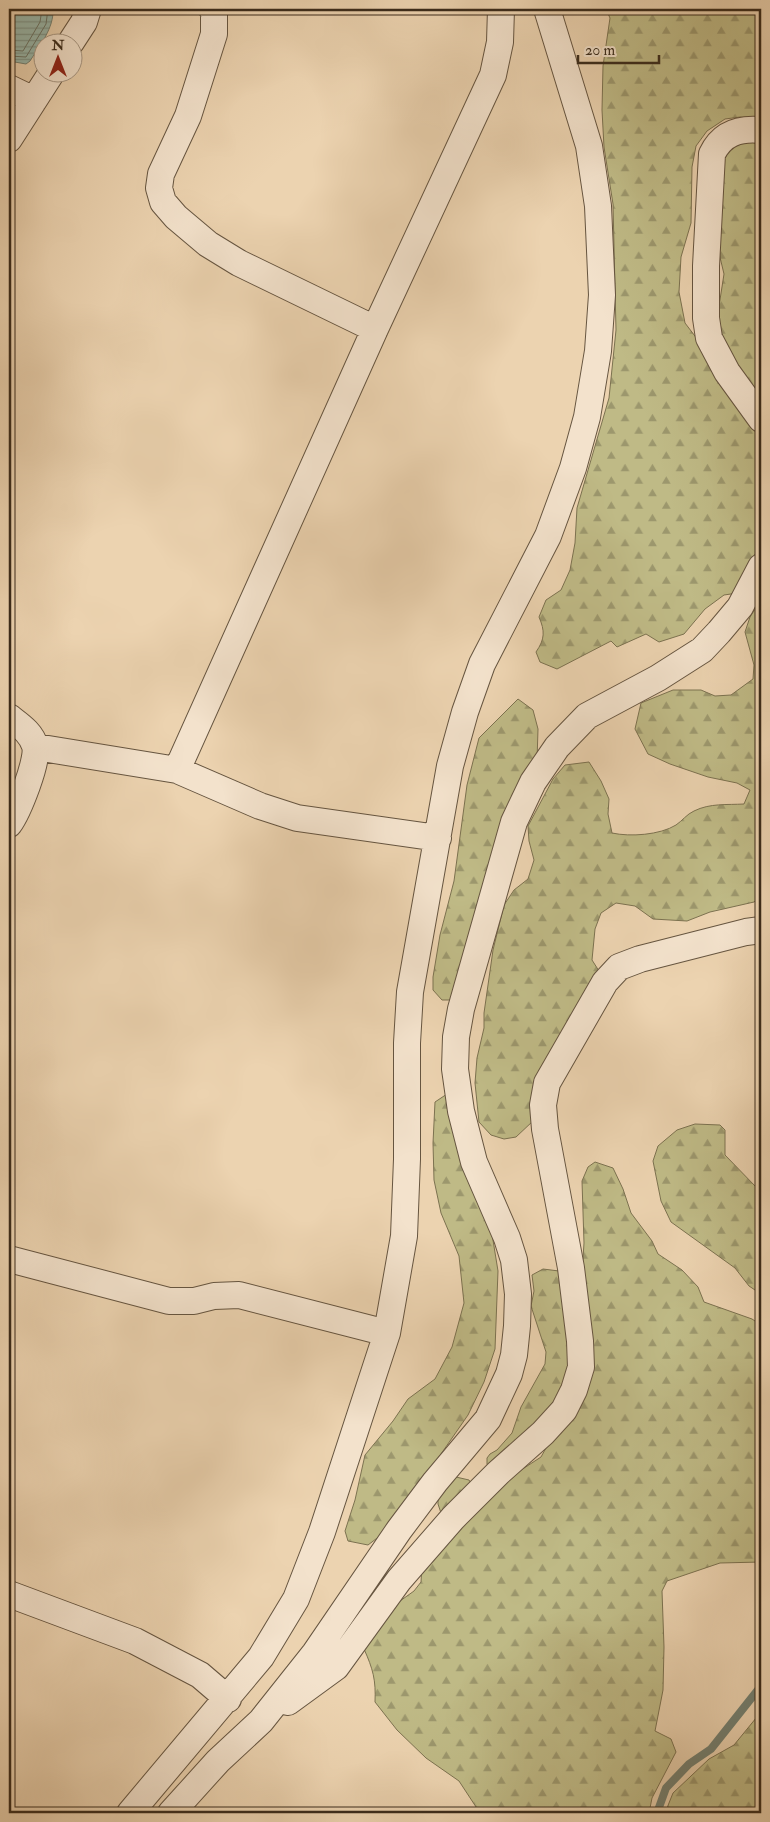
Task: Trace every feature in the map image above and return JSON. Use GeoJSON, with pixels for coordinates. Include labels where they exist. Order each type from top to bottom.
{"type":"FeatureCollection","features":[{"type":"Feature","properties":{"kind":"street"},"geometry":{"type":"LineString","coordinates":[[78,32],[84,22],[88,9]]}},
{"type":"Feature","properties":{"kind":"street"},"geometry":{"type":"LineString","coordinates":[[212,9],[214,13],[214,34],[188,116],[161,174],[159,188],[163,202],[176,217],[208,244],[231,258],[375,329]]}},
{"type":"Feature","properties":{"kind":"street"},"geometry":{"type":"LineString","coordinates":[[177,770],[375,329],[494,75],[500,42],[501,9]]}},
{"type":"Feature","properties":{"kind":"street"},"geometry":{"type":"LineString","coordinates":[[130,1813],[228,1699],[261,1657],[296,1599],[322,1532],[387,1333],[404,1236],[407,1159],[407,1043],[410,992],[450,766],[465,712],[482,664],[548,536],[573,468],[587,417],[598,352],[602,295],[598,206],[589,146],[547,9]]}},
{"type":"Feature","properties":{"kind":"street"},"geometry":{"type":"LineString","coordinates":[[9,138],[46,82]]}},
{"type":"Feature","properties":{"kind":"street"},"geometry":{"type":"LineString","coordinates":[[9,88],[34,100]]}},
{"type":"Feature","properties":{"kind":"street"},"geometry":{"type":"LineString","coordinates":[[761,130],[747,129],[733,132],[722,138],[712,154],[708,190],[706,266],[706,318],[709,338],[727,372],[761,419]]}},
{"type":"Feature","properties":{"kind":"street"},"geometry":{"type":"LineString","coordinates":[[261,1721],[316,1653],[399,1530],[435,1482],[488,1419],[509,1374],[514,1355],[517,1326],[518,1294],[514,1260],[507,1238],[474,1162],[461,1111],[455,1069],[456,1037],[461,1009],[514,822],[533,782],[558,747],[587,716],[658,678],[702,650],[740,607],[761,567]]}},
{"type":"Feature","properties":{"kind":"street"},"geometry":{"type":"LineString","coordinates":[[9,717],[28,732],[36,747],[23,800],[9,824]]}},
{"type":"Feature","properties":{"kind":"street"},"geometry":{"type":"LineString","coordinates":[[36,747],[177,770],[260,806],[297,818],[438,838]]}},
{"type":"Feature","properties":{"kind":"street"},"geometry":{"type":"LineString","coordinates":[[171,1813],[218,1761],[261,1721],[336,1667],[399,1580],[453,1518],[498,1473],[544,1433],[564,1410],[574,1390],[581,1367],[580,1341],[571,1268],[546,1137],[543,1105],[547,1083],[605,982],[619,967],[640,959],[746,932],[761,930]]}},
{"type":"Feature","properties":{"kind":"street"},"geometry":{"type":"LineString","coordinates":[[9,1259],[169,1301],[194,1301],[214,1296],[239,1295],[387,1333]]}},
{"type":"Feature","properties":{"kind":"street"},"geometry":{"type":"LineString","coordinates":[[9,1594],[135,1641],[200,1675],[228,1699]]}},
{"type":"Feature","properties":{"kind":"green space"},"geometry":{"type":"Polygon","coordinates":[[[606,9],[761,9],[761,120],[740,117],[725,119],[707,131],[696,146],[692,167],[691,223],[681,257],[679,292],[685,323],[701,344],[734,398],[761,433],[761,535],[757,550],[743,583],[731,594],[724,595],[705,609],[684,634],[659,642],[646,634],[617,647],[611,641],[557,669],[540,662],[536,652],[543,635],[539,617],[546,600],[561,590],[570,570],[575,543],[577,508],[609,398],[616,330],[613,204],[604,147],[602,110],[603,66],[610,18],[606,9]]]}},
{"type":"Feature","properties":{"kind":"green space"},"geometry":{"type":"Polygon","coordinates":[[[761,139],[761,404],[722,347],[717,319],[724,274],[719,253],[724,160],[730,149],[746,141],[761,139]]]}},
{"type":"Feature","properties":{"kind":"green space"},"geometry":{"type":"Polygon","coordinates":[[[761,600],[761,897],[754,902],[710,912],[687,921],[653,919],[635,906],[616,903],[601,913],[595,929],[592,960],[599,971],[533,1121],[516,1137],[504,1139],[491,1135],[479,1122],[475,1083],[477,1058],[484,1028],[484,1013],[493,950],[504,905],[514,890],[528,879],[534,860],[529,841],[528,826],[553,779],[565,765],[589,762],[601,781],[609,799],[608,814],[612,833],[636,835],[653,833],[676,825],[700,808],[744,804],[750,790],[737,783],[708,777],[648,754],[635,729],[641,703],[673,690],[701,690],[715,696],[731,695],[753,679],[754,665],[745,632],[750,617],[761,600]]]}},
{"type":"Feature","properties":{"kind":"green space"},"geometry":{"type":"Polygon","coordinates":[[[518,699],[533,710],[538,729],[537,761],[452,1000],[442,1000],[433,990],[433,977],[440,935],[454,881],[467,785],[479,738],[518,699]]]}},
{"type":"Feature","properties":{"kind":"green space"},"geometry":{"type":"Polygon","coordinates":[[[450,1092],[492,1234],[498,1271],[495,1349],[484,1382],[468,1415],[389,1529],[368,1545],[348,1541],[345,1531],[355,1500],[365,1455],[393,1421],[408,1399],[435,1379],[452,1347],[464,1303],[459,1256],[441,1213],[434,1180],[435,1102],[450,1092]]]}},
{"type":"Feature","properties":{"kind":"green space"},"geometry":{"type":"Polygon","coordinates":[[[695,1124],[720,1125],[725,1130],[725,1155],[756,1187],[761,1197],[761,1294],[749,1286],[735,1268],[671,1222],[661,1201],[653,1161],[658,1146],[677,1130],[695,1124]]]}},
{"type":"Feature","properties":{"kind":"green space"},"geometry":{"type":"Polygon","coordinates":[[[595,1162],[613,1168],[631,1213],[652,1241],[658,1254],[682,1270],[698,1287],[704,1302],[752,1319],[761,1325],[761,1562],[720,1563],[667,1581],[662,1591],[663,1690],[655,1731],[671,1739],[676,1752],[652,1798],[649,1813],[480,1813],[459,1781],[426,1758],[397,1730],[375,1702],[373,1675],[364,1649],[393,1606],[414,1591],[421,1582],[422,1565],[495,1487],[541,1457],[551,1439],[573,1414],[584,1243],[582,1181],[588,1167],[595,1162]]]}},
{"type":"Feature","properties":{"kind":"green space"},"geometry":{"type":"Polygon","coordinates":[[[543,1269],[559,1271],[574,1356],[558,1403],[490,1469],[487,1464],[487,1458],[512,1433],[521,1407],[545,1364],[546,1352],[531,1306],[534,1291],[532,1275],[543,1269]]]}},
{"type":"Feature","properties":{"kind":"green space"},"geometry":{"type":"Polygon","coordinates":[[[456,1477],[469,1480],[474,1488],[441,1513],[438,1504],[438,1494],[456,1477]]]}},
{"type":"Feature","properties":{"kind":"green space"},"geometry":{"type":"Polygon","coordinates":[[[761,1712],[761,1813],[665,1813],[673,1793],[709,1759],[734,1745],[761,1712]]]}},
{"type":"Feature","properties":{"kind":"water"},"geometry":{"type":"Polygon","coordinates":[[[9,9],[53,9],[53,16],[48,32],[32,32],[32,58],[30,61],[26,64],[9,61],[9,9]]]}},
{"type":"Feature","properties":{"kind":"waterway"},"geometry":{"type":"LineString","coordinates":[[657,1813],[666,1788],[689,1764],[711,1749],[761,1686]]}}]}
